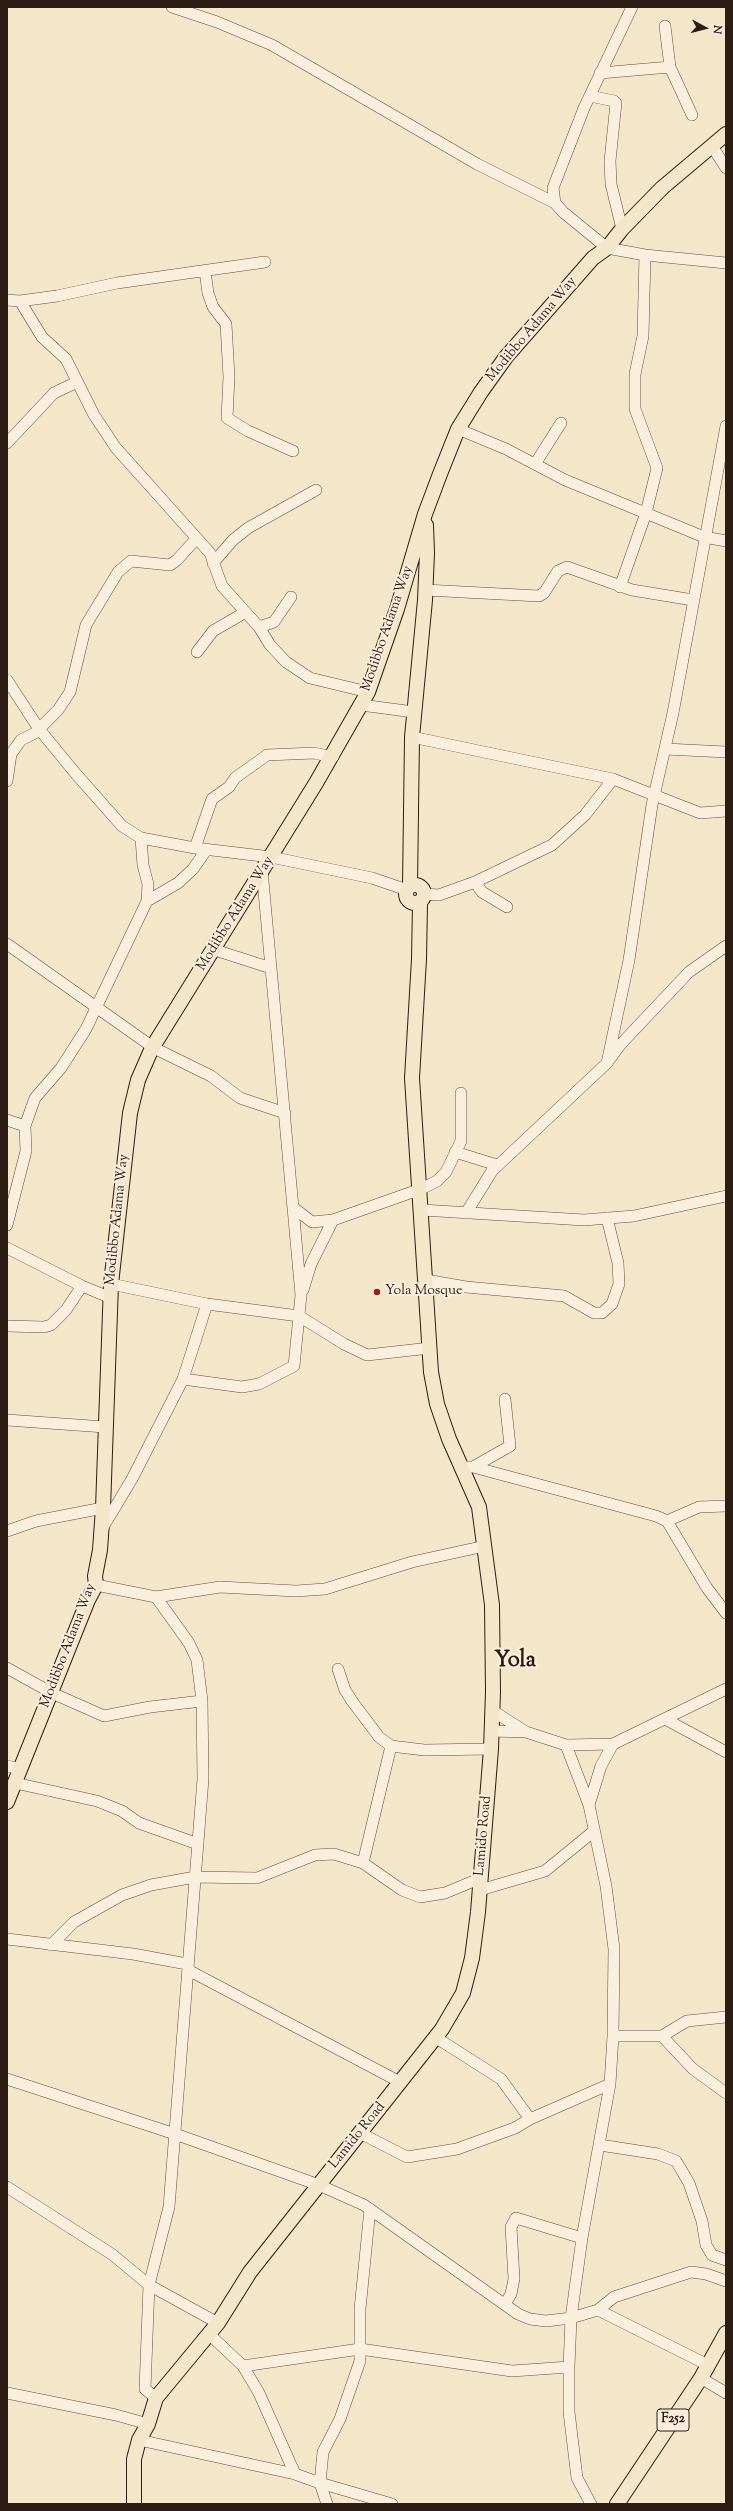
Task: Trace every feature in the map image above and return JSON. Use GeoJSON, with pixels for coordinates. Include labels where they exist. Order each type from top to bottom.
{"type":"FeatureCollection","features":[{"type":"Feature","properties":{"kind":"main road","name":"Modibbo Adama Way"},"geometry":{"type":"LineString","coordinates":[[7,1802],[15,1783],[14,1767],[52,1693],[88,1600],[96,1585],[95,1576],[101,1531],[111,1291],[130,1113],[138,1080],[152,1048],[154,1048],[262,870],[271,858],[333,757],[368,692],[398,610],[425,514],[458,429],[480,392],[506,357],[593,258],[607,248],[622,229],[662,188],[726,134]]}},
{"type":"Feature","properties":{"kind":"main road"},"geometry":{"type":"LineString","coordinates":[[415,894],[411,855],[412,737],[425,590],[427,553],[425,514]]}},
{"type":"Feature","properties":{"kind":"main road","name":"Lamido Road"},"geometry":{"type":"LineString","coordinates":[[134,2504],[134,2459],[139,2440],[148,2424],[156,2398],[218,2323],[250,2272],[454,2012],[463,1993],[472,1958],[480,1884],[491,1749],[493,1711],[492,1605],[479,1507],[467,1467],[437,1404],[430,1348],[421,1189],[412,1078],[419,926],[415,894]]}},
{"type":"Feature","properties":{"kind":"main road","name":"F252"},"geometry":{"type":"LineString","coordinates":[[617,2504],[701,2378],[726,2333]]}},
{"type":"Feature","properties":{"kind":"street"},"geometry":{"type":"LineString","coordinates":[[172,7],[217,22],[272,45],[477,164],[555,202],[563,212],[607,248],[645,255],[726,263]]}},
{"type":"Feature","properties":{"kind":"street"},"geometry":{"type":"LineString","coordinates":[[555,202],[553,188],[600,73],[632,7]]}},
{"type":"Feature","properties":{"kind":"street"},"geometry":{"type":"LineString","coordinates":[[665,26],[670,67],[692,115]]}},
{"type":"Feature","properties":{"kind":"street"},"geometry":{"type":"LineString","coordinates":[[600,73],[670,67]]}},
{"type":"Feature","properties":{"kind":"street"},"geometry":{"type":"LineString","coordinates":[[590,96],[614,101],[616,103],[610,161],[611,184],[622,229]]}},
{"type":"Feature","properties":{"kind":"street"},"geometry":{"type":"LineString","coordinates":[[712,146],[726,168]]}},
{"type":"Feature","properties":{"kind":"street"},"geometry":{"type":"LineString","coordinates":[[620,587],[646,513],[657,468],[635,409],[635,374],[642,336],[645,255]]}},
{"type":"Feature","properties":{"kind":"street"},"geometry":{"type":"LineString","coordinates":[[7,300],[57,296],[117,283],[265,262]]}},
{"type":"Feature","properties":{"kind":"street"},"geometry":{"type":"LineString","coordinates":[[205,271],[213,307],[226,324],[229,377],[227,418],[248,431],[293,451]]}},
{"type":"Feature","properties":{"kind":"street"},"geometry":{"type":"LineString","coordinates":[[20,300],[42,337],[66,359],[94,415],[116,448],[139,471],[196,539],[210,553],[222,586],[244,613],[259,627],[270,644],[286,662],[310,678],[368,692]]}},
{"type":"Feature","properties":{"kind":"street"},"geometry":{"type":"LineString","coordinates":[[7,443],[54,393],[77,382]]}},
{"type":"Feature","properties":{"kind":"street"},"geometry":{"type":"LineString","coordinates":[[535,464],[561,423]]}},
{"type":"Feature","properties":{"kind":"street"},"geometry":{"type":"LineString","coordinates":[[607,1063],[629,960],[655,794],[665,749],[704,537],[724,447],[726,426]]}},
{"type":"Feature","properties":{"kind":"street"},"geometry":{"type":"LineString","coordinates":[[458,429],[506,449],[565,480],[704,537],[726,541]]}},
{"type":"Feature","properties":{"kind":"street"},"geometry":{"type":"LineString","coordinates":[[213,563],[233,540],[248,528],[316,490]]}},
{"type":"Feature","properties":{"kind":"street"},"geometry":{"type":"LineString","coordinates":[[7,781],[11,754],[21,740],[35,733],[58,710],[70,692],[86,625],[118,572],[131,561],[170,564],[177,560],[196,539]]}},
{"type":"Feature","properties":{"kind":"street"},"geometry":{"type":"LineString","coordinates":[[425,590],[539,596],[544,593],[558,571],[567,567],[607,580],[620,587],[693,600]]}},
{"type":"Feature","properties":{"kind":"street"},"geometry":{"type":"LineString","coordinates":[[259,627],[274,622],[291,597]]}},
{"type":"Feature","properties":{"kind":"street"},"geometry":{"type":"LineString","coordinates":[[197,652],[213,630],[244,613]]}},
{"type":"Feature","properties":{"kind":"street"},"geometry":{"type":"LineString","coordinates":[[7,680],[39,729],[106,809],[122,826],[141,838],[201,849],[271,858],[372,878],[415,894],[439,895],[475,882],[552,845],[585,816],[613,780]]}},
{"type":"Feature","properties":{"kind":"street"},"geometry":{"type":"LineString","coordinates":[[361,705],[414,712]]}},
{"type":"Feature","properties":{"kind":"street"},"geometry":{"type":"LineString","coordinates":[[412,737],[613,780],[655,794],[700,813],[726,811]]}},
{"type":"Feature","properties":{"kind":"street"},"geometry":{"type":"LineString","coordinates":[[665,749],[726,752]]}},
{"type":"Feature","properties":{"kind":"street"},"geometry":{"type":"LineString","coordinates":[[147,902],[178,883],[193,869],[201,849],[212,799],[229,787],[235,778],[267,755],[314,752],[333,757]]}},
{"type":"Feature","properties":{"kind":"street"},"geometry":{"type":"LineString","coordinates":[[7,1225],[26,1151],[25,1126],[35,1098],[75,1048],[147,902],[148,884],[143,865],[141,838]]}},
{"type":"Feature","properties":{"kind":"street"},"geometry":{"type":"LineString","coordinates":[[182,1379],[242,1387],[259,1384],[285,1373],[294,1366],[301,1295],[262,870]]}},
{"type":"Feature","properties":{"kind":"street"},"geometry":{"type":"LineString","coordinates":[[475,882],[482,892],[508,906]]}},
{"type":"Feature","properties":{"kind":"street"},"geometry":{"type":"LineString","coordinates":[[7,944],[97,1006],[154,1048],[210,1076],[240,1098],[284,1113]]}},
{"type":"Feature","properties":{"kind":"street"},"geometry":{"type":"LineString","coordinates":[[466,1212],[497,1165],[607,1063],[620,1045],[690,972],[726,946]]}},
{"type":"Feature","properties":{"kind":"street"},"geometry":{"type":"LineString","coordinates":[[214,950],[271,968]]}},
{"type":"Feature","properties":{"kind":"street"},"geometry":{"type":"LineString","coordinates":[[294,1208],[312,1222],[332,1220],[421,1189],[437,1181],[446,1172],[461,1141],[463,1126],[461,1093]]}},
{"type":"Feature","properties":{"kind":"street"},"geometry":{"type":"LineString","coordinates":[[7,1120],[25,1126]]}},
{"type":"Feature","properties":{"kind":"street"},"geometry":{"type":"LineString","coordinates":[[455,1152],[497,1165]]}},
{"type":"Feature","properties":{"kind":"street"},"geometry":{"type":"LineString","coordinates":[[422,1210],[584,1220],[634,1216],[726,1196]]}},
{"type":"Feature","properties":{"kind":"street"},"geometry":{"type":"LineString","coordinates":[[426,1280],[466,1287],[564,1296],[594,1313],[602,1313],[612,1304],[620,1284],[618,1263],[607,1218]]}},
{"type":"Feature","properties":{"kind":"street"},"geometry":{"type":"LineString","coordinates":[[301,1295],[311,1264],[332,1220]]}},
{"type":"Feature","properties":{"kind":"street"},"geometry":{"type":"LineString","coordinates":[[8,1252],[82,1286],[299,1316],[344,1344],[367,1355],[430,1348]]}},
{"type":"Feature","properties":{"kind":"street"},"geometry":{"type":"LineString","coordinates":[[7,1326],[44,1327],[51,1324],[66,1310],[82,1286]]}},
{"type":"Feature","properties":{"kind":"street"},"geometry":{"type":"LineString","coordinates":[[101,1531],[132,1479],[182,1379],[207,1304]]}},
{"type":"Feature","properties":{"kind":"street"},"geometry":{"type":"LineString","coordinates":[[467,1467],[510,1446],[505,1399]]}},
{"type":"Feature","properties":{"kind":"street"},"geometry":{"type":"LineString","coordinates":[[7,1420],[105,1427]]}},
{"type":"Feature","properties":{"kind":"street"},"geometry":{"type":"LineString","coordinates":[[467,1467],[656,1516],[667,1522],[707,1588],[726,1614]]}},
{"type":"Feature","properties":{"kind":"street"},"geometry":{"type":"LineString","coordinates":[[667,1522],[699,1507],[726,1506]]}},
{"type":"Feature","properties":{"kind":"street"},"geometry":{"type":"LineString","coordinates":[[7,1531],[36,1521],[102,1508]]}},
{"type":"Feature","properties":{"kind":"street"},"geometry":{"type":"LineString","coordinates":[[96,1585],[156,1597],[220,1587],[296,1591],[325,1589],[412,1562],[485,1546]]}},
{"type":"Feature","properties":{"kind":"street"},"geometry":{"type":"LineString","coordinates":[[156,1597],[189,1643],[196,1660],[202,1701],[203,1779],[187,1964],[169,2207],[149,2285],[145,2389],[156,2398]]}},
{"type":"Feature","properties":{"kind":"street"},"geometry":{"type":"LineString","coordinates":[[7,1668],[52,1693],[104,1716],[150,1707],[202,1701]]}},
{"type":"Feature","properties":{"kind":"street"},"geometry":{"type":"LineString","coordinates":[[338,1669],[344,1690],[352,1702],[379,1738],[390,1746],[424,1750],[491,1749]]}},
{"type":"Feature","properties":{"kind":"street"},"geometry":{"type":"LineString","coordinates":[[493,1711],[526,1732],[566,1746],[613,1744],[726,1690]]}},
{"type":"Feature","properties":{"kind":"street"},"geometry":{"type":"LineString","coordinates":[[665,1719],[726,1752]]}},
{"type":"Feature","properties":{"kind":"street"},"geometry":{"type":"LineString","coordinates":[[491,1731],[526,1732]]}},
{"type":"Feature","properties":{"kind":"street"},"geometry":{"type":"LineString","coordinates":[[589,1805],[601,1766],[613,1744]]}},
{"type":"Feature","properties":{"kind":"street"},"geometry":{"type":"LineString","coordinates":[[363,1863],[390,1746]]}},
{"type":"Feature","properties":{"kind":"street"},"geometry":{"type":"LineString","coordinates":[[566,1746],[589,1805],[606,1886],[614,1949],[613,2036],[610,2084],[582,2238],[571,2318],[569,2412],[577,2478],[591,2504]]}},
{"type":"Feature","properties":{"kind":"street"},"geometry":{"type":"LineString","coordinates":[[15,1783],[97,1801],[122,1812],[139,1823],[198,1844]]}},
{"type":"Feature","properties":{"kind":"street"},"geometry":{"type":"LineString","coordinates":[[51,1945],[74,1922],[122,1895],[151,1885],[195,1877],[257,1878],[315,1855],[334,1854],[363,1863],[402,1890],[420,1897],[446,1893],[480,1884],[545,1871],[594,1831]]}},
{"type":"Feature","properties":{"kind":"street"},"geometry":{"type":"LineString","coordinates":[[7,1939],[133,1954],[187,1964]]}},
{"type":"Feature","properties":{"kind":"street"},"geometry":{"type":"LineString","coordinates":[[187,1964],[190,1971],[400,2082]]}},
{"type":"Feature","properties":{"kind":"street"},"geometry":{"type":"LineString","coordinates":[[613,2036],[662,2036],[687,2021],[726,2017]]}},
{"type":"Feature","properties":{"kind":"street"},"geometry":{"type":"LineString","coordinates":[[662,2036],[693,2069],[726,2093]]}},
{"type":"Feature","properties":{"kind":"street"},"geometry":{"type":"LineString","coordinates":[[435,2037],[501,2079],[530,2119]]}},
{"type":"Feature","properties":{"kind":"street"},"geometry":{"type":"LineString","coordinates":[[7,2079],[175,2134],[319,2185],[370,2209],[505,2304],[530,2319],[546,2321],[571,2318],[598,2310],[614,2297],[691,2272],[706,2274],[726,2281]]}},
{"type":"Feature","properties":{"kind":"street"},"geometry":{"type":"LineString","coordinates":[[360,2133],[407,2157],[457,2149],[515,2128],[530,2119],[610,2084]]}},
{"type":"Feature","properties":{"kind":"street"},"geometry":{"type":"LineString","coordinates":[[600,2145],[658,2154],[676,2161],[689,2183],[702,2221],[706,2245],[712,2255],[726,2260]]}},
{"type":"Feature","properties":{"kind":"street"},"geometry":{"type":"LineString","coordinates":[[7,2187],[113,2255],[149,2285],[218,2323]]}},
{"type":"Feature","properties":{"kind":"street"},"geometry":{"type":"LineString","coordinates":[[327,2504],[320,2483],[323,2452],[340,2419],[360,2361],[360,2309],[370,2209]]}},
{"type":"Feature","properties":{"kind":"street"},"geometry":{"type":"LineString","coordinates":[[505,2304],[511,2294],[514,2279],[511,2227],[516,2218],[582,2238]]}},
{"type":"Feature","properties":{"kind":"street"},"geometry":{"type":"LineString","coordinates":[[598,2310],[708,2365]]}},
{"type":"Feature","properties":{"kind":"street"},"geometry":{"type":"LineString","coordinates":[[209,2334],[243,2366],[259,2393],[295,2474]]}},
{"type":"Feature","properties":{"kind":"street"},"geometry":{"type":"LineString","coordinates":[[243,2366],[360,2349],[512,2371],[569,2367]]}},
{"type":"Feature","properties":{"kind":"street"},"geometry":{"type":"LineString","coordinates":[[701,2378],[726,2393]]}},
{"type":"Feature","properties":{"kind":"street"},"geometry":{"type":"LineString","coordinates":[[7,2393],[116,2415],[148,2424]]}},
{"type":"Feature","properties":{"kind":"street"},"geometry":{"type":"LineString","coordinates":[[139,2440],[295,2474],[320,2483],[392,2504]]}},
{"type":"Feature","properties":{"kind":"place","name":"Yola Mosque"},"geometry":{"type":"Point","coordinates":[377,1292]}},
{"type":"Feature","properties":{"kind":"district","name":"Yola"},"geometry":{"type":"Point","coordinates":[515,1662]}}]}
